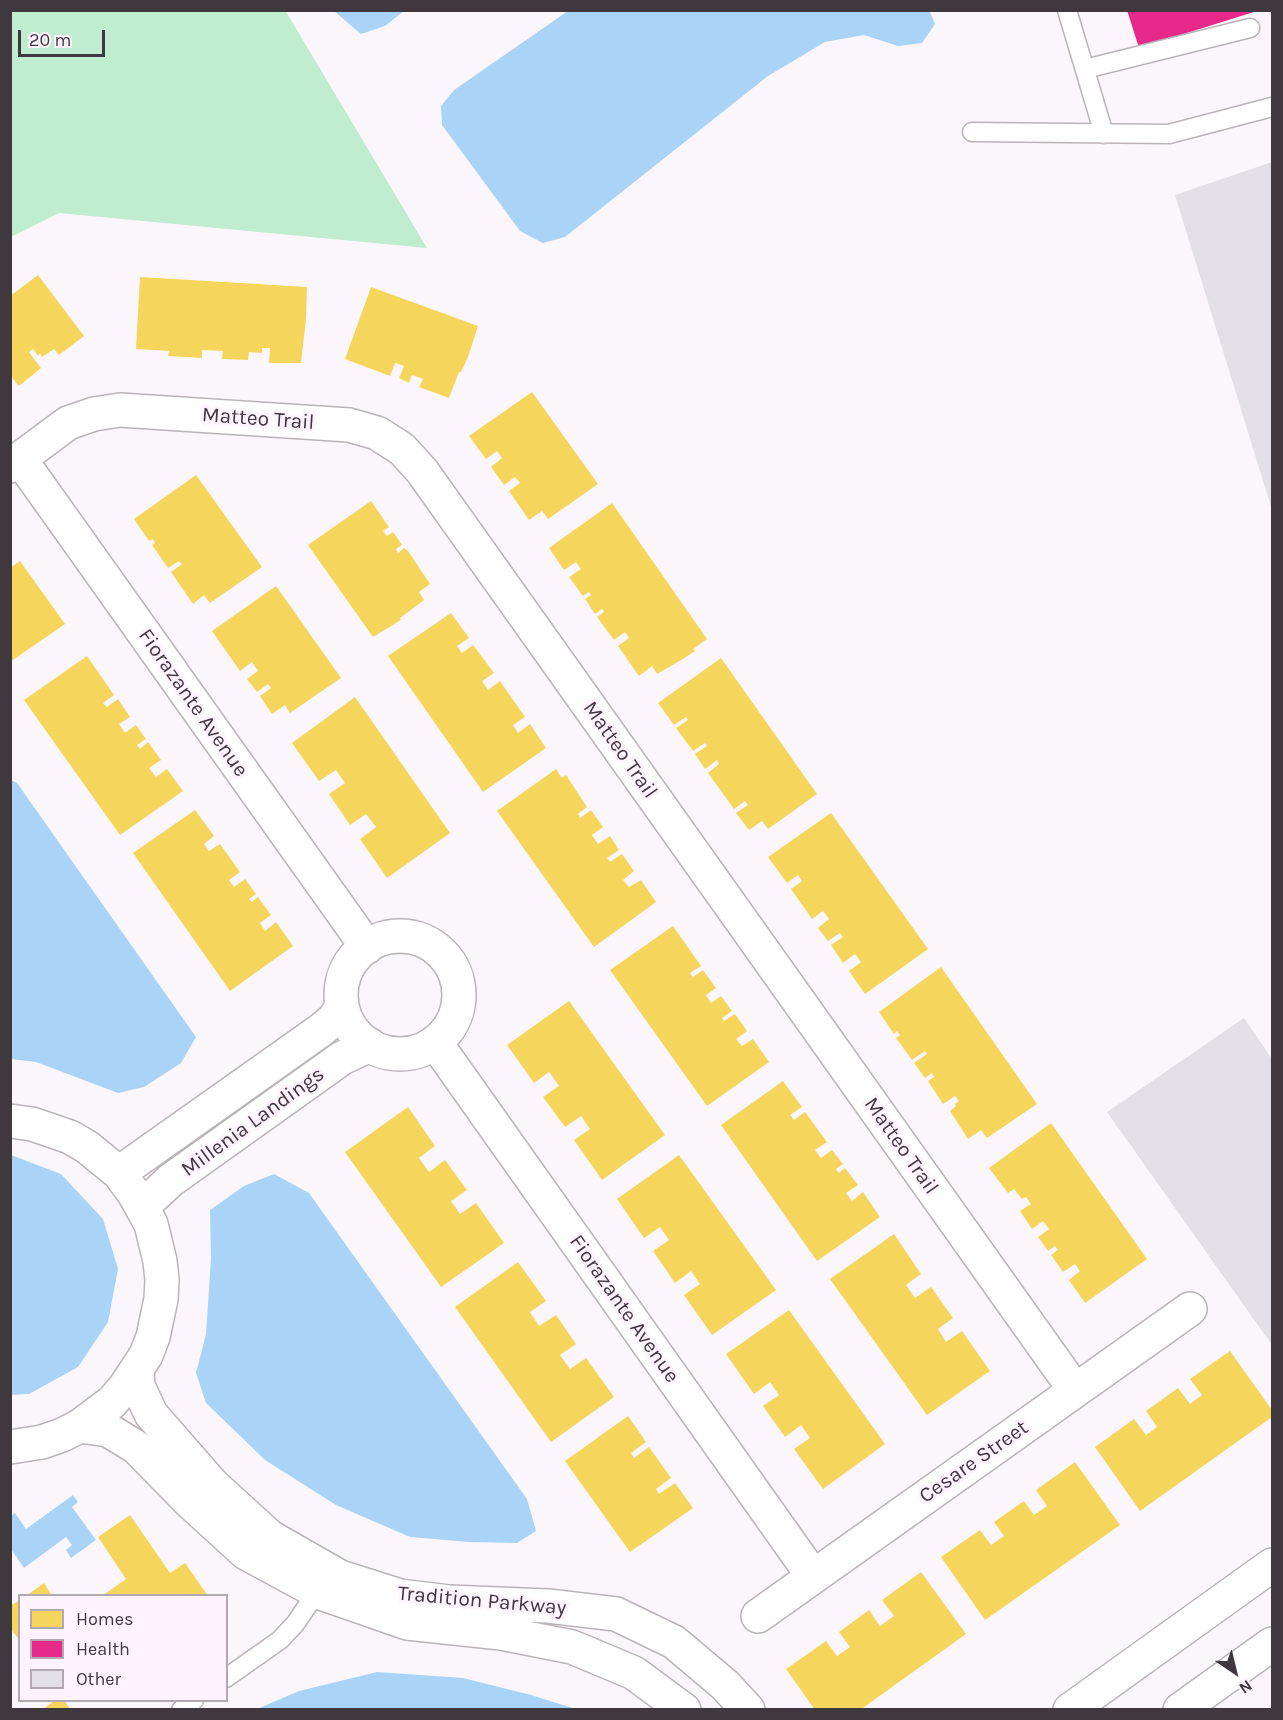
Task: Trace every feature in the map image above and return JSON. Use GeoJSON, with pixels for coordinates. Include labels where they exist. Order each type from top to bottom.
{"type":"FeatureCollection","features":[{"type":"Feature","properties":{"kind":"street","name":"Matteo Trail"},"geometry":{"type":"LineString","coordinates":[[15,462],[68,423],[94,414],[120,410],[349,425],[377,433],[402,449],[428,480],[1075,1390]]}},
{"type":"Feature","properties":{"kind":"street","name":"Fiorazante Avenue"},"geometry":{"type":"LineString","coordinates":[[15,462],[367,947]]}},
{"type":"Feature","properties":{"kind":"street"},"geometry":{"type":"LineString","coordinates":[[406,937],[430,944],[443,954],[453,968],[458,984],[459,1000],[455,1016],[447,1031],[435,1042],[420,1051],[403,1054],[386,1052],[370,1046],[357,1035],[342,1007],[341,990],[345,973],[354,958],[367,947],[382,939],[406,937]]}},
{"type":"Feature","properties":{"kind":"street","name":"Millenia Landings"},"geometry":{"type":"LineString","coordinates":[[118,1173],[321,1030],[342,1007]]}},
{"type":"Feature","properties":{"kind":"street","name":"Fiorazante Avenue"},"geometry":{"type":"LineString","coordinates":[[435,1042],[813,1576]]}},
{"type":"Feature","properties":{"kind":"street","name":"Millenia Landings"},"geometry":{"type":"LineString","coordinates":[[143,1206],[171,1180],[342,1058],[370,1046]]}},
{"type":"Feature","properties":{"kind":"street"},"geometry":{"type":"LineString","coordinates":[[259,1074],[280,1103]]}},
{"type":"Feature","properties":{"kind":"street"},"geometry":{"type":"LineString","coordinates":[[10,1121],[32,1124],[70,1137],[96,1153],[118,1173],[143,1206],[151,1224],[159,1251],[162,1280],[161,1299],[153,1337],[136,1371],[112,1402],[80,1426],[62,1435],[42,1442],[10,1448]]}},
{"type":"Feature","properties":{"kind":"street","name":"Cesare Street"},"geometry":{"type":"LineString","coordinates":[[758,1616],[1190,1309]]}},
{"type":"Feature","properties":{"kind":"street","name":"Tradition Parkway"},"geometry":{"type":"LineString","coordinates":[[136,1371],[138,1386],[151,1414],[213,1485],[324,1582]]}},
{"type":"Feature","properties":{"kind":"street","name":"Tradition Parkway"},"geometry":{"type":"LineString","coordinates":[[80,1426],[108,1430],[136,1447],[189,1501],[246,1553],[324,1582],[407,1623],[501,1633],[572,1647],[634,1673],[684,1710]]}},
{"type":"Feature","properties":{"kind":"street"},"geometry":{"type":"LineString","coordinates":[[1070,1710],[1272,1565]]}},
{"type":"Feature","properties":{"kind":"street","name":"Tradition Parkway"},"geometry":{"type":"LineString","coordinates":[[324,1582],[340,1577],[400,1596],[449,1602],[548,1606],[616,1614],[674,1642],[725,1685],[748,1710]]}},
{"type":"Feature","properties":{"kind":"street"},"geometry":{"type":"LineString","coordinates":[[1180,1710],[1272,1644]]}},
{"type":"Feature","properties":{"kind":"lane"},"geometry":{"type":"LineString","coordinates":[[1067,10],[1104,134]]}},
{"type":"Feature","properties":{"kind":"lane"},"geometry":{"type":"LineString","coordinates":[[1085,69],[1250,28]]}},
{"type":"Feature","properties":{"kind":"lane"},"geometry":{"type":"LineString","coordinates":[[972,132],[1169,134],[1272,107]]}},
{"type":"Feature","properties":{"kind":"lane"},"geometry":{"type":"LineString","coordinates":[[228,1677],[280,1640],[324,1582]]}},
{"type":"Feature","properties":{"kind":"green space"},"geometry":{"type":"Polygon","coordinates":[[[285,10],[427,248],[59,213],[11,237],[11,11],[285,10]]]}},
{"type":"Feature","properties":{"kind":"water"},"geometry":{"type":"Polygon","coordinates":[[[929,10],[935,24],[922,43],[898,46],[864,35],[825,42],[768,76],[565,237],[543,243],[520,231],[442,125],[441,106],[454,90],[568,11],[929,10]]]}},
{"type":"Feature","properties":{"kind":"water"},"geometry":{"type":"Polygon","coordinates":[[[334,11],[404,11],[385,26],[361,34],[334,11]]]}},
{"type":"Feature","properties":{"kind":"water"},"geometry":{"type":"Polygon","coordinates":[[[11,780],[17,783],[196,1037],[181,1063],[144,1087],[118,1093],[36,1062],[11,1059],[11,780]]]}},
{"type":"Feature","properties":{"kind":"water"},"geometry":{"type":"Polygon","coordinates":[[[11,1155],[61,1174],[103,1219],[118,1269],[108,1322],[78,1367],[29,1394],[11,1395],[11,1155]]]}},
{"type":"Feature","properties":{"kind":"water"},"geometry":{"type":"Polygon","coordinates":[[[274,1174],[309,1193],[527,1499],[536,1531],[517,1543],[410,1537],[336,1505],[265,1460],[206,1403],[196,1373],[206,1334],[211,1259],[210,1210],[244,1186],[274,1174]]]}},
{"type":"Feature","properties":{"kind":"water"},"geometry":{"type":"Polygon","coordinates":[[[73,1495],[78,1502],[72,1507],[96,1540],[71,1558],[66,1550],[72,1545],[66,1537],[24,1568],[11,1549],[11,1516],[15,1513],[26,1529],[73,1495]]]}},
{"type":"Feature","properties":{"kind":"water"},"geometry":{"type":"Polygon","coordinates":[[[377,1672],[463,1678],[576,1709],[257,1709],[299,1691],[377,1672]]]}},
{"type":"Feature","properties":{"kind":"building: Homes"},"geometry":{"type":"Polygon","coordinates":[[[38,275],[84,336],[59,355],[54,349],[42,357],[40,353],[38,356],[33,349],[29,352],[41,368],[19,386],[10,375],[10,296],[38,275]]]}},
{"type":"Feature","properties":{"kind":"building: Homes"},"geometry":{"type":"Polygon","coordinates":[[[140,277],[307,287],[301,363],[269,363],[270,348],[262,348],[262,353],[249,352],[248,360],[222,359],[223,351],[202,350],[202,358],[168,356],[169,351],[136,349],[140,277]]]}},
{"type":"Feature","properties":{"kind":"building: Homes"},"geometry":{"type":"Polygon","coordinates":[[[371,287],[478,326],[468,357],[459,372],[449,398],[419,387],[423,379],[412,375],[409,383],[399,378],[404,366],[395,363],[390,376],[345,359],[371,287]]]}},
{"type":"Feature","properties":{"kind":"building: Homes"},"geometry":{"type":"Polygon","coordinates":[[[532,392],[598,484],[548,519],[542,511],[529,520],[509,491],[520,483],[515,477],[504,485],[491,467],[502,458],[497,451],[486,459],[469,436],[532,392]]]}},
{"type":"Feature","properties":{"kind":"building: Homes"},"geometry":{"type":"Polygon","coordinates":[[[196,475],[262,567],[210,603],[204,595],[193,604],[171,572],[182,564],[179,561],[168,568],[152,545],[155,543],[153,539],[149,541],[134,519],[196,475]]]}},
{"type":"Feature","properties":{"kind":"building: Homes"},"geometry":{"type":"Polygon","coordinates":[[[371,501],[389,527],[383,531],[387,536],[393,532],[402,545],[396,549],[398,553],[404,548],[408,551],[430,584],[419,592],[424,600],[400,618],[401,620],[373,637],[308,545],[371,501]]]}},
{"type":"Feature","properties":{"kind":"building: Homes"},"geometry":{"type":"Polygon","coordinates":[[[612,503],[707,639],[693,649],[695,651],[657,674],[652,666],[639,676],[618,646],[629,638],[625,632],[614,640],[597,617],[604,612],[602,609],[595,614],[585,599],[591,595],[589,592],[583,596],[569,577],[581,569],[576,562],[564,570],[549,548],[612,503]]]}},
{"type":"Feature","properties":{"kind":"building: Homes"},"geometry":{"type":"Polygon","coordinates":[[[20,561],[65,624],[10,662],[10,568],[20,561]]]}},
{"type":"Feature","properties":{"kind":"building: Homes"},"geometry":{"type":"Polygon","coordinates":[[[276,586],[341,678],[290,713],[285,705],[272,714],[260,696],[271,688],[268,684],[257,692],[247,679],[258,671],[252,662],[240,671],[212,631],[276,586]]]}},
{"type":"Feature","properties":{"kind":"building: Homes"},"geometry":{"type":"Polygon","coordinates":[[[451,613],[469,638],[457,646],[462,653],[473,645],[494,673],[482,681],[488,690],[500,681],[525,717],[513,725],[518,733],[530,724],[546,748],[483,792],[388,656],[451,613]]]}},
{"type":"Feature","properties":{"kind":"building: Homes"},"geometry":{"type":"Polygon","coordinates":[[[87,656],[114,695],[103,703],[107,707],[118,699],[130,717],[119,724],[125,733],[136,725],[146,739],[137,745],[140,749],[148,742],[161,760],[149,768],[156,777],[167,769],[183,791],[120,835],[24,700],[87,656]]]}},
{"type":"Feature","properties":{"kind":"building: Homes"},"geometry":{"type":"Polygon","coordinates":[[[721,658],[817,794],[768,829],[762,821],[749,830],[736,813],[748,805],[745,801],[734,809],[708,773],[719,764],[717,760],[705,769],[695,754],[707,746],[705,743],[693,751],[676,728],[688,720],[686,717],[674,725],[658,703],[721,658]]]}},
{"type":"Feature","properties":{"kind":"building: Homes"},"geometry":{"type":"Polygon","coordinates":[[[355,697],[450,833],[387,878],[360,839],[376,827],[366,814],[350,825],[329,794],[345,783],[336,770],[319,781],[292,743],[355,697]]]}},
{"type":"Feature","properties":{"kind":"building: Homes"},"geometry":{"type":"Polygon","coordinates":[[[556,769],[562,778],[566,775],[587,807],[578,814],[580,818],[591,810],[603,827],[592,835],[598,844],[610,836],[619,850],[607,858],[610,862],[622,854],[634,871],[623,880],[629,887],[641,880],[656,902],[594,947],[497,811],[556,769]]]}},
{"type":"Feature","properties":{"kind":"building: Homes"},"geometry":{"type":"Polygon","coordinates":[[[195,810],[214,836],[204,844],[209,851],[220,844],[240,872],[229,880],[234,887],[245,879],[256,894],[249,899],[252,902],[258,897],[271,915],[260,923],[265,931],[276,922],[293,946],[230,991],[133,853],[195,810]]]}},
{"type":"Feature","properties":{"kind":"building: Homes"},"geometry":{"type":"Polygon","coordinates":[[[831,813],[928,949],[865,994],[849,971],[861,962],[855,954],[843,963],[831,945],[843,937],[840,933],[828,941],[818,928],[829,919],[823,911],[812,919],[791,889],[802,881],[798,875],[787,883],[768,857],[831,813]]]}},
{"type":"Feature","properties":{"kind":"building: Homes"},"geometry":{"type":"Polygon","coordinates":[[[673,926],[701,966],[690,973],[693,977],[703,970],[716,988],[706,995],[711,1003],[721,996],[732,1011],[722,1018],[724,1021],[735,1014],[747,1031],[736,1039],[742,1046],[753,1039],[769,1062],[707,1106],[610,970],[673,926]]]}},
{"type":"Feature","properties":{"kind":"building: Homes"},"geometry":{"type":"Polygon","coordinates":[[[941,967],[1037,1104],[987,1138],[981,1130],[968,1139],[950,1111],[959,1101],[955,1096],[943,1104],[928,1081],[934,1077],[932,1073],[925,1078],[914,1063],[927,1054],[925,1051],[912,1060],[896,1038],[900,1035],[897,1031],[894,1034],[879,1012],[941,967]]]}},
{"type":"Feature","properties":{"kind":"building: Homes"},"geometry":{"type":"Polygon","coordinates":[[[569,1001],[665,1135],[602,1180],[574,1140],[590,1129],[581,1116],[565,1127],[543,1097],[559,1086],[549,1072],[534,1083],[507,1045],[569,1001]]]}},
{"type":"Feature","properties":{"kind":"building: Homes"},"geometry":{"type":"Polygon","coordinates":[[[783,1081],[802,1107],[790,1115],[794,1120],[805,1112],[827,1142],[815,1150],[821,1158],[832,1150],[843,1164],[836,1169],[839,1173],[845,1168],[858,1185],[846,1193],[852,1201],[863,1192],[880,1217],[817,1261],[721,1125],[783,1081]]]}},
{"type":"Feature","properties":{"kind":"building: Homes"},"geometry":{"type":"Polygon","coordinates":[[[408,1107],[435,1146],[419,1158],[429,1172],[445,1160],[467,1190],[451,1201],[460,1214],[476,1203],[504,1243],[441,1287],[345,1152],[408,1107]]]}},
{"type":"Feature","properties":{"kind":"building: Homes"},"geometry":{"type":"Polygon","coordinates":[[[1051,1123],[1147,1259],[1085,1303],[1069,1280],[1080,1271],[1075,1264],[1063,1272],[1051,1255],[1058,1250],[1055,1246],[1048,1251],[1038,1237],[1049,1229],[1043,1221],[1032,1229],[1020,1211],[1031,1204],[1026,1197],[1022,1199],[1014,1189],[1008,1193],[989,1168],[1051,1123]]]}},
{"type":"Feature","properties":{"kind":"building: Homes"},"geometry":{"type":"Polygon","coordinates":[[[679,1155],[776,1290],[712,1335],[684,1295],[700,1284],[691,1271],[675,1283],[653,1251],[669,1240],[660,1227],[644,1238],[617,1199],[679,1155]]]}},
{"type":"Feature","properties":{"kind":"building: Homes"},"geometry":{"type":"Polygon","coordinates":[[[894,1234],[921,1274],[906,1285],[915,1298],[931,1287],[953,1318],[938,1329],[946,1342],[962,1331],[990,1371],[927,1415],[830,1279],[894,1234]]]}},
{"type":"Feature","properties":{"kind":"building: Homes"},"geometry":{"type":"Polygon","coordinates":[[[518,1262],[546,1301],[530,1312],[539,1326],[556,1315],[576,1344],[560,1355],[570,1369],[586,1358],[614,1397],[551,1442],[455,1307],[518,1262]]]}},
{"type":"Feature","properties":{"kind":"building: Homes"},"geometry":{"type":"Polygon","coordinates":[[[789,1310],[885,1444],[823,1489],[794,1449],[810,1438],[801,1425],[785,1437],[763,1406],[779,1395],[770,1382],[754,1394],[726,1354],[789,1310]]]}},
{"type":"Feature","properties":{"kind":"building: Homes"},"geometry":{"type":"Polygon","coordinates":[[[1230,1351],[1272,1410],[1272,1417],[1140,1511],[1095,1447],[1134,1419],[1146,1435],[1157,1427],[1146,1411],[1178,1388],[1190,1404],[1202,1395],[1190,1379],[1230,1351]]]}},
{"type":"Feature","properties":{"kind":"building: Homes"},"geometry":{"type":"Polygon","coordinates":[[[628,1416],[646,1442],[631,1453],[634,1458],[649,1447],[671,1478],[656,1489],[659,1494],[675,1483],[693,1508],[630,1552],[565,1461],[628,1416]]]}},
{"type":"Feature","properties":{"kind":"building: Homes"},"geometry":{"type":"Polygon","coordinates":[[[1075,1462],[1120,1525],[985,1620],[941,1557],[980,1530],[991,1545],[1004,1536],[994,1522],[1024,1501],[1034,1515],[1047,1506],[1036,1490],[1075,1462]]]}},
{"type":"Feature","properties":{"kind":"building: Homes"},"geometry":{"type":"Polygon","coordinates":[[[130,1515],[170,1573],[185,1563],[207,1594],[105,1594],[126,1579],[98,1537],[130,1515]]]}},
{"type":"Feature","properties":{"kind":"building: Homes"},"geometry":{"type":"Polygon","coordinates":[[[921,1572],[966,1634],[860,1710],[815,1710],[786,1669],[826,1641],[837,1656],[850,1647],[839,1632],[869,1610],[880,1626],[894,1616],[882,1600],[921,1572]]]}},
{"type":"Feature","properties":{"kind":"building: Homes"},"geometry":{"type":"Polygon","coordinates":[[[44,1583],[51,1594],[29,1594],[44,1583]]]}},
{"type":"Feature","properties":{"kind":"building: Homes"},"geometry":{"type":"Polygon","coordinates":[[[18,1601],[18,1638],[10,1628],[10,1606],[18,1601]]]}},
{"type":"Feature","properties":{"kind":"building: Homes"},"geometry":{"type":"Polygon","coordinates":[[[52,1702],[65,1702],[71,1710],[42,1710],[52,1702]]]}},
{"type":"Feature","properties":{"kind":"building: Health"},"geometry":{"type":"Polygon","coordinates":[[[1127,10],[1257,10],[1257,11],[1139,48],[1127,10]]]}},
{"type":"Feature","properties":{"kind":"building: Other"},"geometry":{"type":"Polygon","coordinates":[[[1272,162],[1272,510],[1175,195],[1272,162]]]}},
{"type":"Feature","properties":{"kind":"building: Other"},"geometry":{"type":"Polygon","coordinates":[[[1244,1018],[1272,1059],[1272,1345],[1107,1112],[1244,1018]]]}}]}
